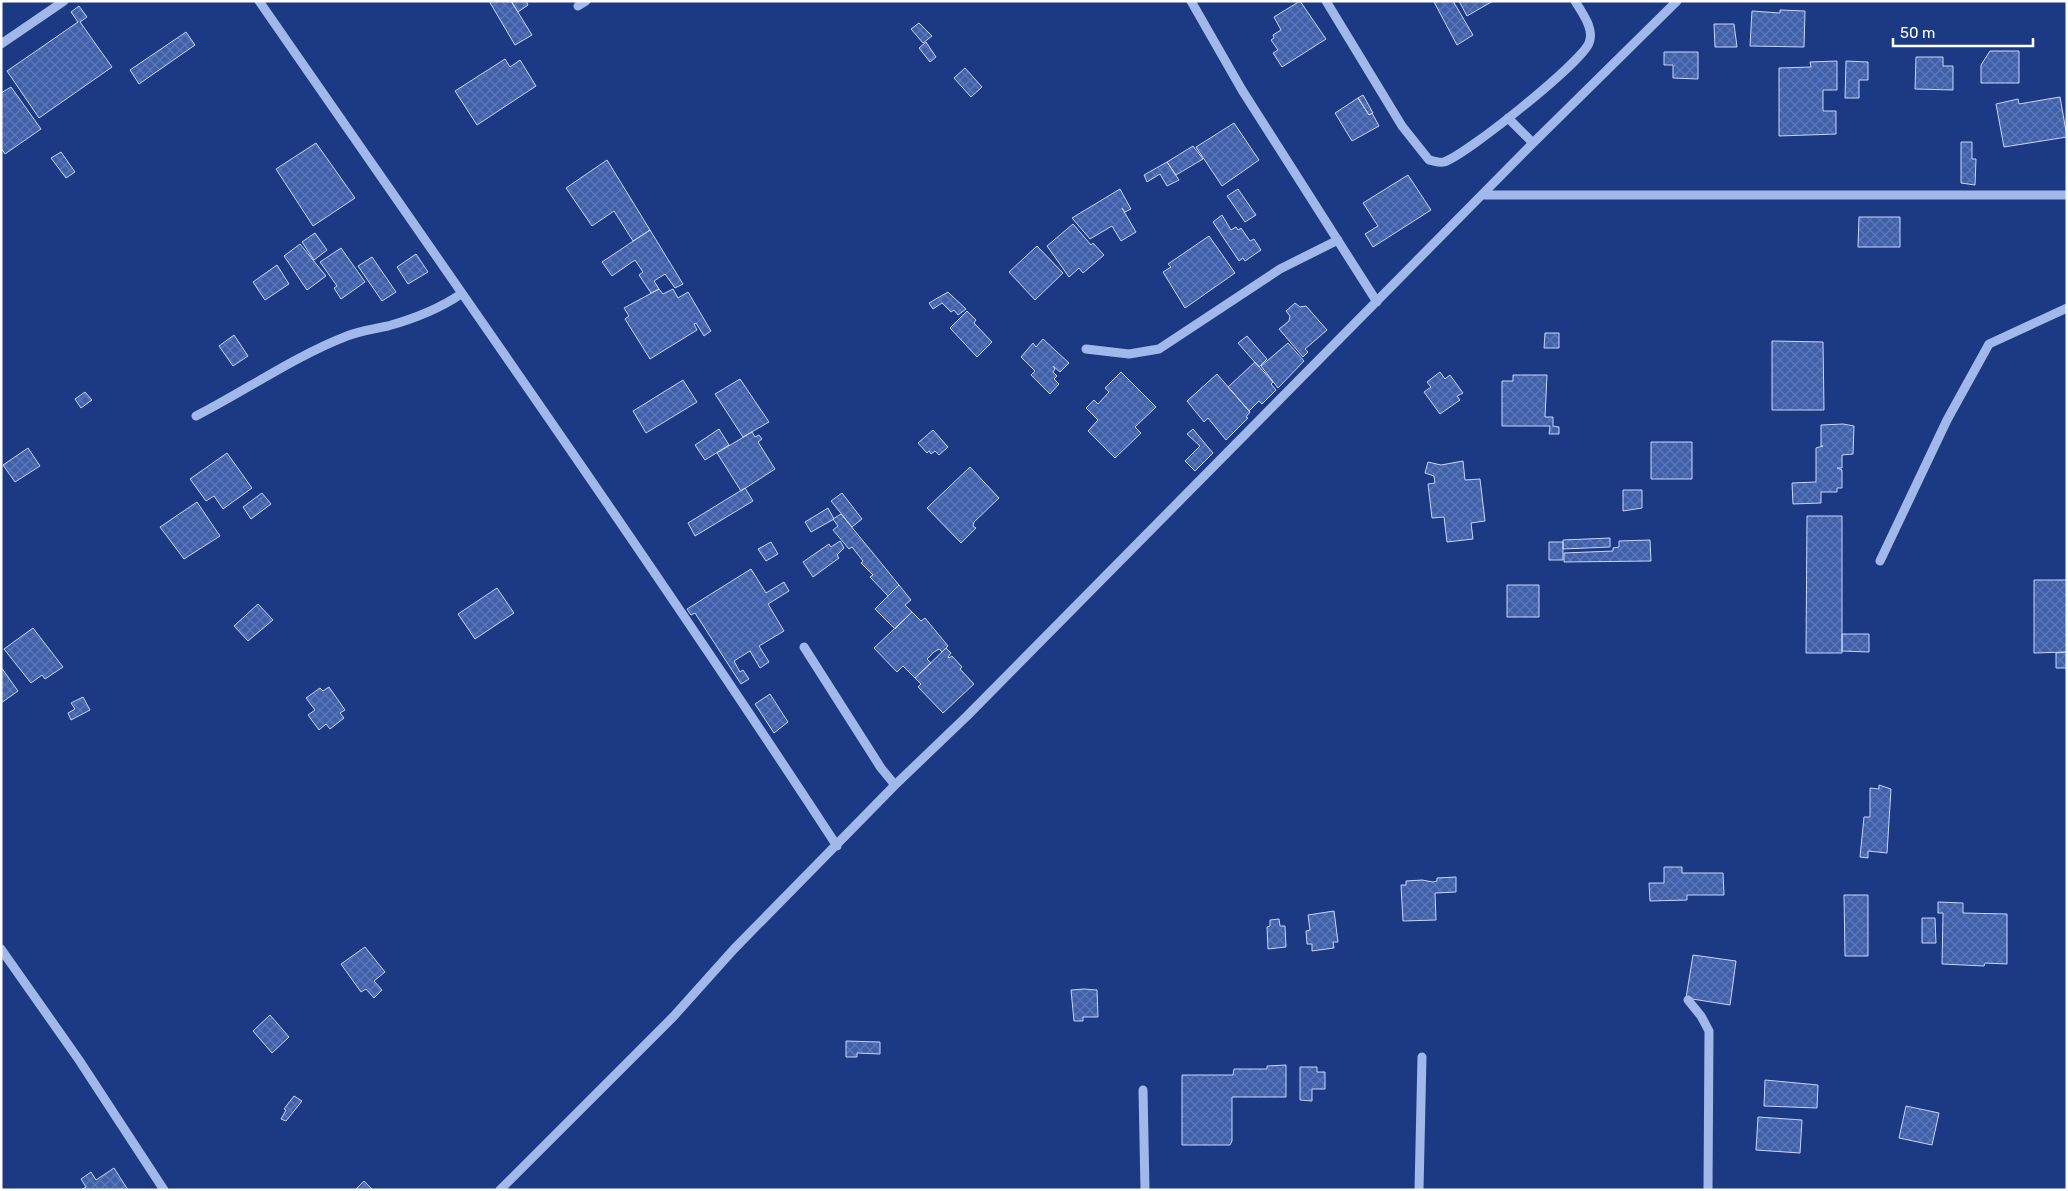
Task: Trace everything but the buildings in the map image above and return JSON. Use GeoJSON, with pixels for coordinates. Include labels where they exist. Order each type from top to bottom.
{"type":"FeatureCollection","features":[{"type":"Feature","properties":{"kind":"street"},"geometry":{"type":"LineString","coordinates":[[1,44],[64,1]]}},
{"type":"Feature","properties":{"kind":"street"},"geometry":{"type":"LineString","coordinates":[[259,1],[341,123],[408,213],[461,294],[754,721],[837,846]]}},
{"type":"Feature","properties":{"kind":"street"},"geometry":{"type":"LineString","coordinates":[[1191,1],[1242,90],[1378,302]]}},
{"type":"Feature","properties":{"kind":"street"},"geometry":{"type":"LineString","coordinates":[[1326,1],[1402,126],[1429,160],[1444,162],[1508,118],[1574,63],[1586,49],[1591,36],[1587,22],[1575,1]]}},
{"type":"Feature","properties":{"kind":"street"},"geometry":{"type":"LineString","coordinates":[[500,1190],[673,1017],[734,949],[895,785],[967,716],[1484,195],[1533,143],[1676,1]]}},
{"type":"Feature","properties":{"kind":"street"},"geometry":{"type":"LineString","coordinates":[[1508,118],[1533,143]]}},
{"type":"Feature","properties":{"kind":"street"},"geometry":{"type":"LineString","coordinates":[[1484,195],[2067,195]]}},
{"type":"Feature","properties":{"kind":"street"},"geometry":{"type":"LineString","coordinates":[[1086,349],[1129,354],[1159,349],[1280,269],[1338,240]]}},
{"type":"Feature","properties":{"kind":"street"},"geometry":{"type":"LineString","coordinates":[[196,416],[259,379],[318,348],[349,335],[390,325],[443,306],[461,294]]}},
{"type":"Feature","properties":{"kind":"street"},"geometry":{"type":"LineString","coordinates":[[1880,561],[1947,420],[1989,344],[2067,308]]}},
{"type":"Feature","properties":{"kind":"street"},"geometry":{"type":"LineString","coordinates":[[804,647],[881,768],[895,785]]}},
{"type":"Feature","properties":{"kind":"street"},"geometry":{"type":"LineString","coordinates":[[1,949],[79,1060],[164,1190]]}},
{"type":"Feature","properties":{"kind":"street"},"geometry":{"type":"LineString","coordinates":[[1688,1000],[1701,1016],[1709,1031],[1708,1190]]}},
{"type":"Feature","properties":{"kind":"street"},"geometry":{"type":"LineString","coordinates":[[1420,1190],[1422,1057]]}},
{"type":"Feature","properties":{"kind":"street"},"geometry":{"type":"LineString","coordinates":[[1143,1090],[1145,1190]]}}]}
